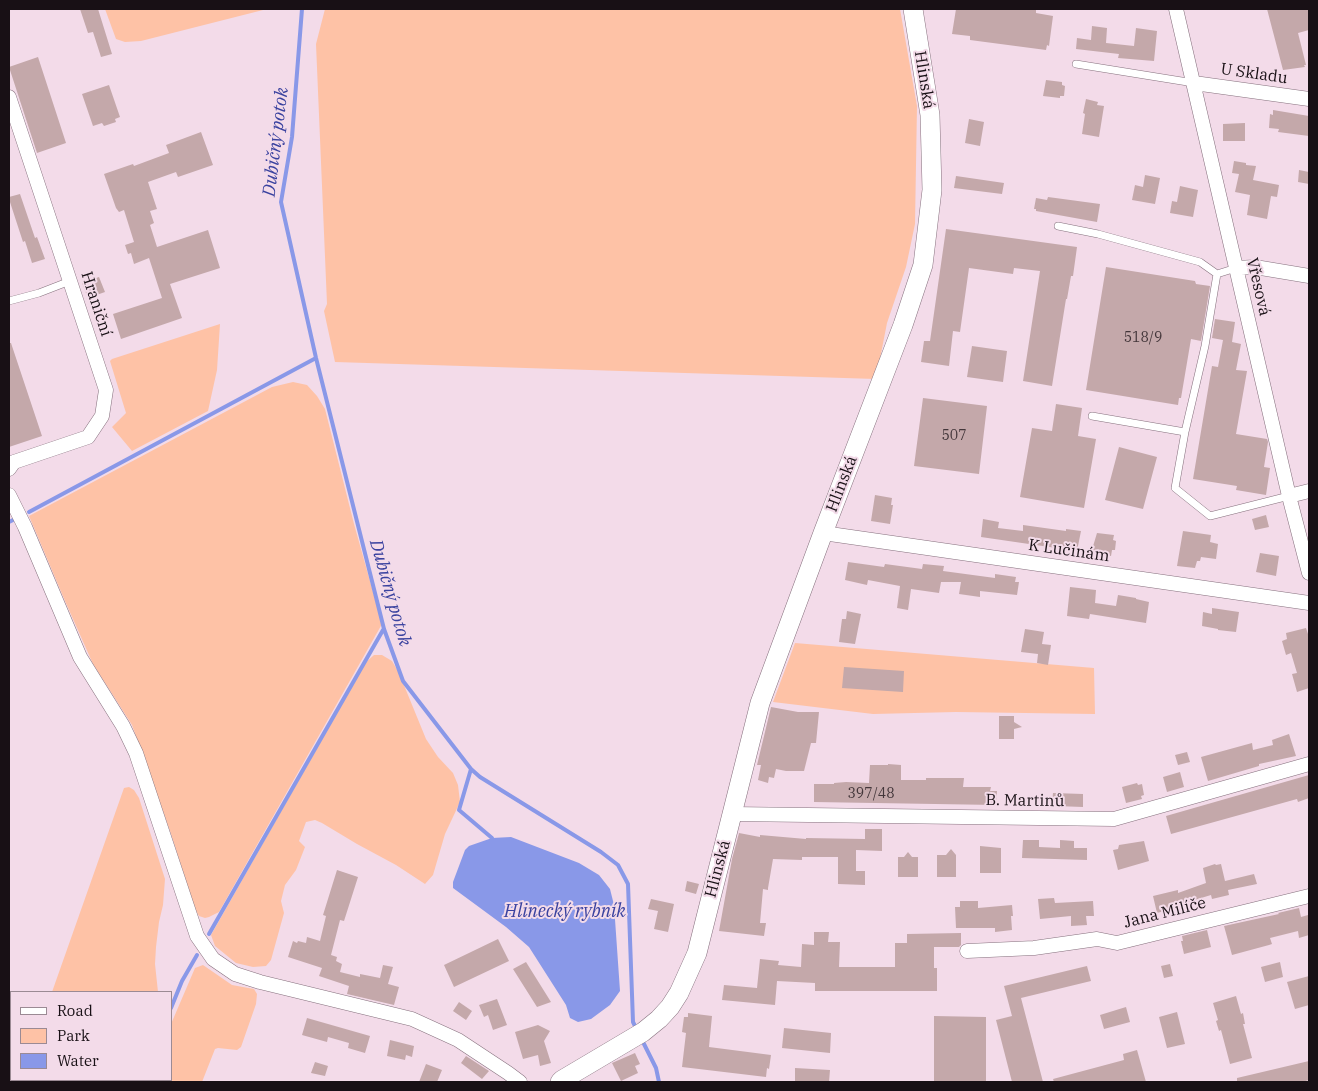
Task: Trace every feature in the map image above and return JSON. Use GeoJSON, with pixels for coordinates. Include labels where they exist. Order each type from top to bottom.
{"type":"FeatureCollection","features":[{"type":"Feature","properties":{"kind":"street","name":"Hlinská"},"geometry":{"type":"LineString","coordinates":[[560,1082],[638,1035],[659,1019],[679,993],[697,953],[760,703],[903,325],[923,265],[932,190],[930,115],[913,9]]}},
{"type":"Feature","properties":{"kind":"street","name":"Vřesová"},"geometry":{"type":"LineString","coordinates":[[1176,9],[1289,496],[1309,573]]}},
{"type":"Feature","properties":{"kind":"street","name":"U Skladu"},"geometry":{"type":"LineString","coordinates":[[1194,83],[1309,99]]}},
{"type":"Feature","properties":{"kind":"street","name":"Hraniční"},"geometry":{"type":"LineString","coordinates":[[9,96],[106,390],[102,416],[88,437],[14,462],[9,470]]}},
{"type":"Feature","properties":{"kind":"street"},"geometry":{"type":"LineString","coordinates":[[1236,268],[1255,267],[1309,276]]}},
{"type":"Feature","properties":{"kind":"street"},"geometry":{"type":"LineString","coordinates":[[1289,496],[1309,491]]}},
{"type":"Feature","properties":{"kind":"street"},"geometry":{"type":"LineString","coordinates":[[9,495],[25,527],[80,657],[123,726],[136,753],[197,936],[213,959],[235,974],[260,982],[412,1020],[458,1040],[520,1082]]}},
{"type":"Feature","properties":{"kind":"street","name":"K Lučinám"},"geometry":{"type":"LineString","coordinates":[[823,534],[1309,603]]}},
{"type":"Feature","properties":{"kind":"street","name":"B. Martinů"},"geometry":{"type":"LineString","coordinates":[[732,814],[1114,819],[1309,764]]}},
{"type":"Feature","properties":{"kind":"street","name":"Jana Milíče"},"geometry":{"type":"LineString","coordinates":[[967,951],[1034,948],[1097,939],[1117,943],[1309,896]]}},
{"type":"Feature","properties":{"kind":"lane"},"geometry":{"type":"LineString","coordinates":[[1076,64],[1194,83]]}},
{"type":"Feature","properties":{"kind":"lane"},"geometry":{"type":"LineString","coordinates":[[1058,226],[1098,234],[1200,262],[1217,274]]}},
{"type":"Feature","properties":{"kind":"lane"},"geometry":{"type":"LineString","coordinates":[[1217,274],[1236,268]]}},
{"type":"Feature","properties":{"kind":"lane"},"geometry":{"type":"LineString","coordinates":[[1217,274],[1205,346],[1185,432],[1175,488],[1210,516],[1289,496]]}},
{"type":"Feature","properties":{"kind":"lane"},"geometry":{"type":"LineString","coordinates":[[9,302],[70,281]]}},
{"type":"Feature","properties":{"kind":"lane"},"geometry":{"type":"LineString","coordinates":[[1092,416],[1185,432]]}},
{"type":"Feature","properties":{"kind":"green space"},"geometry":{"type":"Polygon","coordinates":[[[105,9],[267,9],[141,41],[125,42],[116,39],[105,9]]]}},
{"type":"Feature","properties":{"kind":"green space"},"geometry":{"type":"Polygon","coordinates":[[[325,9],[900,9],[917,106],[915,224],[906,267],[887,323],[876,379],[335,362],[324,311],[327,304],[316,44],[325,9]]]}},
{"type":"Feature","properties":{"kind":"green space"},"geometry":{"type":"Polygon","coordinates":[[[220,324],[217,370],[208,411],[132,451],[112,427],[126,413],[110,361],[220,324]]]}},
{"type":"Feature","properties":{"kind":"green space"},"geometry":{"type":"Polygon","coordinates":[[[293,382],[307,385],[325,409],[382,624],[219,912],[205,918],[199,916],[195,909],[171,834],[132,725],[93,664],[29,516],[272,387],[293,382]]]}},
{"type":"Feature","properties":{"kind":"green space"},"geometry":{"type":"Polygon","coordinates":[[[795,643],[1094,668],[1095,714],[956,712],[873,714],[773,702],[795,643]]]}},
{"type":"Feature","properties":{"kind":"green space"},"geometry":{"type":"Polygon","coordinates":[[[374,655],[382,655],[392,661],[399,673],[426,739],[438,757],[453,773],[458,785],[460,802],[445,834],[433,875],[425,884],[396,865],[322,823],[315,820],[306,822],[299,841],[305,847],[296,870],[285,885],[281,901],[284,913],[271,960],[266,966],[253,967],[236,963],[215,946],[211,935],[365,663],[374,655]]]}},
{"type":"Feature","properties":{"kind":"green space"},"geometry":{"type":"Polygon","coordinates":[[[129,787],[134,790],[139,798],[165,879],[156,947],[155,964],[158,991],[52,991],[124,788],[129,787]]]}},
{"type":"Feature","properties":{"kind":"green space"},"geometry":{"type":"Polygon","coordinates":[[[203,965],[232,985],[254,989],[257,994],[256,1004],[241,1047],[237,1050],[215,1049],[202,1082],[146,1082],[172,1081],[172,1022],[195,968],[203,965]]]}},
{"type":"Feature","properties":{"kind":"green space"},"geometry":{"type":"Polygon","coordinates":[[[24,1081],[136,1081],[136,1082],[24,1081]]]}},
{"type":"Feature","properties":{"kind":"water","name":"Hlinecký rybník"},"geometry":{"type":"Polygon","coordinates":[[[511,837],[579,863],[599,875],[610,889],[614,905],[620,991],[610,1005],[591,1019],[578,1022],[570,1018],[566,1005],[529,947],[506,927],[453,888],[453,882],[465,850],[469,846],[492,838],[511,837]]]}},
{"type":"Feature","properties":{"kind":"building"},"geometry":{"type":"Polygon","coordinates":[[[80,9],[98,9],[112,54],[101,57],[93,32],[88,33],[80,9]]]}},
{"type":"Feature","properties":{"kind":"building"},"geometry":{"type":"Polygon","coordinates":[[[956,9],[1036,9],[1036,13],[1053,16],[1049,46],[1047,45],[1046,50],[970,40],[970,36],[952,34],[956,9]]]}},
{"type":"Feature","properties":{"kind":"building"},"geometry":{"type":"Polygon","coordinates":[[[1267,9],[1309,9],[1309,30],[1298,33],[1305,67],[1283,70],[1267,9]]]}},
{"type":"Feature","properties":{"kind":"building"},"geometry":{"type":"Polygon","coordinates":[[[1092,26],[1107,28],[1106,43],[1134,46],[1136,28],[1157,31],[1154,61],[1118,58],[1119,54],[1076,49],[1077,38],[1091,40],[1092,26]]]}},
{"type":"Feature","properties":{"kind":"building"},"geometry":{"type":"Polygon","coordinates":[[[38,57],[66,143],[37,153],[9,67],[38,57]]]}},
{"type":"Feature","properties":{"kind":"building"},"geometry":{"type":"Polygon","coordinates":[[[1046,80],[1062,82],[1062,85],[1065,86],[1064,96],[1060,96],[1060,98],[1043,96],[1046,80]]]}},
{"type":"Feature","properties":{"kind":"building"},"geometry":{"type":"Polygon","coordinates":[[[109,85],[120,117],[115,119],[116,122],[104,126],[102,123],[93,126],[82,94],[109,85]]]}},
{"type":"Feature","properties":{"kind":"building"},"geometry":{"type":"Polygon","coordinates":[[[1086,99],[1098,102],[1097,105],[1104,106],[1099,137],[1082,134],[1086,99]]]}},
{"type":"Feature","properties":{"kind":"building"},"geometry":{"type":"Polygon","coordinates":[[[1273,110],[1309,116],[1309,136],[1278,132],[1279,129],[1269,128],[1270,114],[1273,115],[1273,110]]]}},
{"type":"Feature","properties":{"kind":"building"},"geometry":{"type":"Polygon","coordinates":[[[969,119],[984,122],[980,146],[965,143],[969,119]]]}},
{"type":"Feature","properties":{"kind":"building"},"geometry":{"type":"Polygon","coordinates":[[[1245,123],[1245,141],[1223,141],[1223,124],[1245,123]]]}},
{"type":"Feature","properties":{"kind":"building"},"geometry":{"type":"Polygon","coordinates":[[[201,132],[213,165],[178,177],[176,172],[148,182],[157,209],[150,211],[154,223],[150,225],[157,247],[208,230],[220,268],[170,284],[182,318],[121,339],[113,314],[162,298],[149,258],[134,264],[131,253],[128,254],[125,245],[134,242],[124,210],[119,212],[116,208],[104,174],[133,164],[134,166],[169,153],[166,145],[201,132]]]}},
{"type":"Feature","properties":{"kind":"building"},"geometry":{"type":"Polygon","coordinates":[[[1234,161],[1256,166],[1253,180],[1279,185],[1277,197],[1271,196],[1267,219],[1247,215],[1250,195],[1235,192],[1239,174],[1232,173],[1234,161]]]}},
{"type":"Feature","properties":{"kind":"building"},"geometry":{"type":"Polygon","coordinates":[[[1299,170],[1309,172],[1309,184],[1298,182],[1299,170]]]}},
{"type":"Feature","properties":{"kind":"building"},"geometry":{"type":"Polygon","coordinates":[[[1145,175],[1160,178],[1155,204],[1132,200],[1135,185],[1143,187],[1145,175]]]}},
{"type":"Feature","properties":{"kind":"building"},"geometry":{"type":"Polygon","coordinates":[[[956,176],[1004,183],[1002,194],[954,188],[956,176]]]}},
{"type":"Feature","properties":{"kind":"building"},"geometry":{"type":"Polygon","coordinates":[[[1180,186],[1198,190],[1193,217],[1170,213],[1172,201],[1177,202],[1180,186]]]}},
{"type":"Feature","properties":{"kind":"building"},"geometry":{"type":"Polygon","coordinates":[[[20,194],[35,238],[37,237],[45,259],[32,263],[9,199],[9,197],[20,194]]]}},
{"type":"Feature","properties":{"kind":"building"},"geometry":{"type":"Polygon","coordinates":[[[1048,197],[1100,204],[1097,222],[1036,211],[1034,209],[1036,198],[1047,200],[1048,197]]]}},
{"type":"Feature","properties":{"kind":"building"},"geometry":{"type":"Polygon","coordinates":[[[946,229],[1077,247],[1073,276],[1071,276],[1066,299],[1052,386],[1023,381],[1040,271],[1014,268],[1013,274],[969,268],[960,332],[953,331],[949,366],[921,362],[924,341],[930,341],[946,229]]]}},
{"type":"Feature","properties":{"kind":"building"},"geometry":{"type":"Polygon","coordinates":[[[1106,267],[1195,281],[1196,284],[1210,286],[1201,341],[1191,339],[1181,398],[1179,398],[1178,405],[1086,390],[1106,267]]]}},
{"type":"Feature","properties":{"kind":"building"},"geometry":{"type":"Polygon","coordinates":[[[99,277],[105,292],[88,298],[82,283],[99,277]]]}},
{"type":"Feature","properties":{"kind":"building"},"geometry":{"type":"Polygon","coordinates":[[[1215,319],[1235,322],[1232,342],[1241,344],[1236,370],[1247,371],[1236,434],[1267,439],[1264,467],[1270,468],[1266,495],[1236,490],[1237,486],[1193,479],[1212,366],[1218,367],[1223,340],[1212,338],[1215,319]]]}},
{"type":"Feature","properties":{"kind":"building"},"geometry":{"type":"Polygon","coordinates":[[[9,343],[11,343],[42,436],[9,447],[9,343]]]}},
{"type":"Feature","properties":{"kind":"building"},"geometry":{"type":"Polygon","coordinates":[[[972,346],[1007,351],[1003,382],[967,377],[972,346]]]}},
{"type":"Feature","properties":{"kind":"building"},"geometry":{"type":"Polygon","coordinates":[[[923,398],[987,406],[979,474],[914,466],[923,398]]]}},
{"type":"Feature","properties":{"kind":"building"},"geometry":{"type":"Polygon","coordinates":[[[1056,404],[1082,408],[1078,436],[1096,439],[1084,508],[1020,497],[1032,428],[1052,431],[1056,404]]]}},
{"type":"Feature","properties":{"kind":"building"},"geometry":{"type":"Polygon","coordinates":[[[1119,447],[1157,457],[1143,509],[1105,500],[1119,447]]]}},
{"type":"Feature","properties":{"kind":"building"},"geometry":{"type":"Polygon","coordinates":[[[875,495],[892,498],[891,505],[893,505],[890,524],[871,521],[875,495]]]}},
{"type":"Feature","properties":{"kind":"building"},"geometry":{"type":"Polygon","coordinates":[[[1266,515],[1269,527],[1255,530],[1252,519],[1266,515]]]}},
{"type":"Feature","properties":{"kind":"building"},"geometry":{"type":"Polygon","coordinates":[[[983,519],[999,522],[998,528],[1023,531],[1023,525],[1066,531],[1066,529],[1081,531],[1077,551],[981,537],[983,519]]]}},
{"type":"Feature","properties":{"kind":"building"},"geometry":{"type":"Polygon","coordinates":[[[1183,531],[1211,535],[1210,542],[1218,544],[1216,559],[1201,557],[1200,561],[1197,561],[1195,568],[1177,566],[1183,531]]]}},
{"type":"Feature","properties":{"kind":"building"},"geometry":{"type":"Polygon","coordinates":[[[1097,533],[1114,535],[1113,540],[1116,541],[1115,550],[1112,550],[1111,556],[1091,553],[1097,533]]]}},
{"type":"Feature","properties":{"kind":"building"},"geometry":{"type":"Polygon","coordinates":[[[1260,553],[1279,556],[1276,576],[1256,572],[1260,553]]]}},
{"type":"Feature","properties":{"kind":"building"},"geometry":{"type":"Polygon","coordinates":[[[848,562],[884,567],[885,564],[922,569],[923,564],[944,566],[943,571],[995,578],[995,574],[1016,577],[1015,582],[1019,582],[1017,595],[980,591],[980,597],[959,594],[961,582],[941,582],[939,593],[911,589],[908,610],[897,608],[900,586],[868,580],[867,585],[845,580],[848,562]]]}},
{"type":"Feature","properties":{"kind":"building"},"geometry":{"type":"Polygon","coordinates":[[[1070,587],[1096,590],[1095,603],[1116,606],[1118,595],[1149,602],[1146,623],[1090,614],[1089,619],[1067,616],[1070,587]]]}},
{"type":"Feature","properties":{"kind":"building"},"geometry":{"type":"Polygon","coordinates":[[[1212,608],[1239,612],[1236,632],[1202,626],[1203,612],[1212,614],[1212,608]]]}},
{"type":"Feature","properties":{"kind":"building"},"geometry":{"type":"Polygon","coordinates":[[[847,611],[861,614],[855,644],[839,642],[842,619],[846,619],[847,611]]]}},
{"type":"Feature","properties":{"kind":"building"},"geometry":{"type":"Polygon","coordinates":[[[1306,628],[1309,634],[1309,688],[1297,692],[1292,674],[1297,673],[1291,653],[1286,655],[1282,641],[1287,639],[1286,633],[1306,628]]]}},
{"type":"Feature","properties":{"kind":"building"},"geometry":{"type":"Polygon","coordinates":[[[1025,629],[1044,632],[1042,644],[1051,645],[1048,665],[1037,663],[1038,654],[1021,652],[1025,629]]]}},
{"type":"Feature","properties":{"kind":"building"},"geometry":{"type":"Polygon","coordinates":[[[844,667],[904,671],[903,692],[842,688],[844,667]]]}},
{"type":"Feature","properties":{"kind":"building"},"geometry":{"type":"Polygon","coordinates":[[[771,707],[798,712],[819,712],[816,743],[811,743],[804,771],[776,769],[774,778],[769,777],[768,783],[758,780],[761,765],[757,765],[771,707]]]}},
{"type":"Feature","properties":{"kind":"building"},"geometry":{"type":"Polygon","coordinates":[[[999,716],[1014,716],[1014,722],[1022,727],[1014,729],[1014,739],[999,739],[999,716]]]}},
{"type":"Feature","properties":{"kind":"building"},"geometry":{"type":"Polygon","coordinates":[[[1289,734],[1296,756],[1259,764],[1259,766],[1208,781],[1201,757],[1252,743],[1253,750],[1273,745],[1272,740],[1289,734]]]}},
{"type":"Feature","properties":{"kind":"building"},"geometry":{"type":"Polygon","coordinates":[[[1187,752],[1190,762],[1178,765],[1175,755],[1187,752]]]}},
{"type":"Feature","properties":{"kind":"building"},"geometry":{"type":"Polygon","coordinates":[[[870,765],[901,765],[901,780],[964,778],[963,787],[991,787],[990,791],[997,791],[996,805],[814,802],[814,784],[869,783],[870,765]]]}},
{"type":"Feature","properties":{"kind":"building"},"geometry":{"type":"Polygon","coordinates":[[[1180,772],[1184,787],[1167,792],[1163,777],[1180,772]]]}},
{"type":"Feature","properties":{"kind":"building"},"geometry":{"type":"Polygon","coordinates":[[[1309,775],[1309,798],[1298,802],[1297,799],[1171,834],[1166,816],[1309,775]]]}},
{"type":"Feature","properties":{"kind":"building"},"geometry":{"type":"Polygon","coordinates":[[[1137,783],[1138,785],[1142,784],[1144,795],[1141,796],[1142,799],[1126,803],[1122,787],[1137,783]]]}},
{"type":"Feature","properties":{"kind":"building"},"geometry":{"type":"Polygon","coordinates":[[[1053,793],[1083,794],[1083,807],[1056,806],[1056,803],[1052,803],[1053,793]]]}},
{"type":"Feature","properties":{"kind":"building"},"geometry":{"type":"Polygon","coordinates":[[[865,829],[882,829],[882,851],[856,850],[856,871],[865,871],[865,885],[838,884],[838,857],[802,857],[802,860],[773,859],[768,890],[763,889],[760,923],[766,923],[764,936],[719,931],[732,859],[739,833],[760,837],[760,835],[806,839],[865,839],[865,829]]]}},
{"type":"Feature","properties":{"kind":"building"},"geometry":{"type":"Polygon","coordinates":[[[1023,840],[1039,840],[1039,847],[1060,848],[1060,840],[1074,841],[1074,848],[1087,848],[1087,860],[1022,858],[1023,840]]]}},
{"type":"Feature","properties":{"kind":"building"},"geometry":{"type":"Polygon","coordinates":[[[1144,841],[1149,861],[1118,870],[1113,850],[1118,849],[1119,845],[1144,841]]]}},
{"type":"Feature","properties":{"kind":"building"},"geometry":{"type":"Polygon","coordinates":[[[980,846],[1001,848],[1001,873],[980,873],[980,846]]]}},
{"type":"Feature","properties":{"kind":"building"},"geometry":{"type":"Polygon","coordinates":[[[951,849],[956,855],[956,877],[937,877],[937,855],[946,855],[951,849]]]}},
{"type":"Feature","properties":{"kind":"building"},"geometry":{"type":"Polygon","coordinates":[[[908,852],[912,857],[918,857],[918,877],[898,877],[898,857],[904,857],[908,852]]]}},
{"type":"Feature","properties":{"kind":"building"},"geometry":{"type":"Polygon","coordinates":[[[1221,864],[1225,881],[1254,874],[1257,884],[1228,890],[1229,895],[1212,899],[1211,895],[1157,913],[1153,896],[1178,890],[1178,893],[1206,883],[1203,868],[1221,864]]]}},
{"type":"Feature","properties":{"kind":"building"},"geometry":{"type":"Polygon","coordinates":[[[337,870],[358,877],[344,921],[340,920],[331,955],[337,957],[336,961],[342,964],[340,972],[360,977],[360,974],[380,978],[383,965],[393,967],[388,984],[399,987],[394,1005],[347,994],[349,986],[319,976],[322,968],[288,957],[293,941],[306,943],[307,937],[320,941],[326,916],[323,915],[337,870]]]}},
{"type":"Feature","properties":{"kind":"building"},"geometry":{"type":"Polygon","coordinates":[[[687,881],[699,884],[696,894],[685,891],[687,881]]]}},
{"type":"Feature","properties":{"kind":"building"},"geometry":{"type":"Polygon","coordinates":[[[1054,898],[1055,903],[1093,901],[1094,916],[1086,916],[1087,925],[1071,926],[1071,916],[1040,919],[1038,899],[1054,898]]]}},
{"type":"Feature","properties":{"kind":"building"},"geometry":{"type":"Polygon","coordinates":[[[651,899],[674,904],[668,932],[654,929],[658,911],[648,909],[651,899]]]}},
{"type":"Feature","properties":{"kind":"building"},"geometry":{"type":"Polygon","coordinates":[[[960,901],[978,901],[978,908],[1012,905],[1012,930],[995,932],[995,928],[956,928],[955,907],[960,907],[960,901]]]}},
{"type":"Feature","properties":{"kind":"building"},"geometry":{"type":"Polygon","coordinates":[[[1299,908],[1301,917],[1308,915],[1309,935],[1299,938],[1298,931],[1270,938],[1272,944],[1232,955],[1224,926],[1299,908]]]}},
{"type":"Feature","properties":{"kind":"building"},"geometry":{"type":"Polygon","coordinates":[[[1207,930],[1211,947],[1184,954],[1181,941],[1183,941],[1182,936],[1207,930]]]}},
{"type":"Feature","properties":{"kind":"building"},"geometry":{"type":"Polygon","coordinates":[[[814,932],[829,932],[828,942],[840,942],[839,967],[895,967],[895,943],[907,943],[907,934],[961,933],[961,945],[959,947],[934,947],[934,968],[937,968],[937,991],[815,991],[815,983],[777,981],[775,1005],[722,1000],[724,985],[757,988],[760,959],[779,961],[778,965],[801,967],[802,944],[814,945],[814,932]]]}},
{"type":"Feature","properties":{"kind":"building"},"geometry":{"type":"Polygon","coordinates":[[[498,939],[509,961],[454,987],[444,965],[498,939]]]}},
{"type":"Feature","properties":{"kind":"building"},"geometry":{"type":"Polygon","coordinates":[[[526,962],[551,1002],[537,1007],[513,969],[526,962]]]}},
{"type":"Feature","properties":{"kind":"building"},"geometry":{"type":"Polygon","coordinates":[[[1280,962],[1283,977],[1265,982],[1261,967],[1280,962]]]}},
{"type":"Feature","properties":{"kind":"building"},"geometry":{"type":"Polygon","coordinates":[[[1170,964],[1173,976],[1164,978],[1161,966],[1170,964]]]}},
{"type":"Feature","properties":{"kind":"building"},"geometry":{"type":"Polygon","coordinates":[[[1087,966],[1091,981],[1021,998],[1043,1082],[1012,1082],[996,1020],[1012,1016],[1004,986],[1087,966]]]}},
{"type":"Feature","properties":{"kind":"building"},"geometry":{"type":"Polygon","coordinates":[[[1309,976],[1309,1005],[1295,1009],[1287,982],[1309,976]]]}},
{"type":"Feature","properties":{"kind":"building"},"geometry":{"type":"Polygon","coordinates":[[[1236,996],[1241,1014],[1243,1013],[1245,1024],[1243,1024],[1252,1058],[1230,1064],[1221,1030],[1219,1031],[1216,1021],[1218,1020],[1213,1003],[1236,996]]]}},
{"type":"Feature","properties":{"kind":"building"},"geometry":{"type":"Polygon","coordinates":[[[497,999],[507,1025],[493,1030],[488,1015],[484,1017],[479,1005],[497,999]]]}},
{"type":"Feature","properties":{"kind":"building"},"geometry":{"type":"Polygon","coordinates":[[[459,1002],[472,1011],[466,1020],[453,1011],[459,1002]]]}},
{"type":"Feature","properties":{"kind":"building"},"geometry":{"type":"Polygon","coordinates":[[[1126,1007],[1130,1022],[1104,1029],[1100,1015],[1126,1007]]]}},
{"type":"Feature","properties":{"kind":"building"},"geometry":{"type":"Polygon","coordinates":[[[1177,1012],[1185,1044],[1167,1048],[1159,1017],[1177,1012]]]}},
{"type":"Feature","properties":{"kind":"building"},"geometry":{"type":"Polygon","coordinates":[[[688,1013],[712,1016],[709,1047],[771,1055],[766,1077],[682,1067],[686,1033],[682,1032],[684,1017],[688,1017],[688,1013]]]}},
{"type":"Feature","properties":{"kind":"building"},"geometry":{"type":"Polygon","coordinates":[[[934,1016],[986,1017],[986,1082],[934,1082],[934,1016]]]}},
{"type":"Feature","properties":{"kind":"building"},"geometry":{"type":"Polygon","coordinates":[[[307,1018],[370,1036],[365,1053],[348,1048],[349,1043],[328,1037],[327,1042],[302,1035],[307,1018]]]}},
{"type":"Feature","properties":{"kind":"building"},"geometry":{"type":"Polygon","coordinates":[[[538,1025],[550,1031],[544,1041],[551,1063],[540,1066],[538,1055],[523,1059],[515,1032],[538,1025]]]}},
{"type":"Feature","properties":{"kind":"building"},"geometry":{"type":"Polygon","coordinates":[[[784,1028],[831,1033],[830,1053],[782,1048],[784,1028]]]}},
{"type":"Feature","properties":{"kind":"building"},"geometry":{"type":"Polygon","coordinates":[[[390,1040],[414,1046],[412,1057],[406,1055],[405,1060],[387,1056],[390,1040]]]}},
{"type":"Feature","properties":{"kind":"building"},"geometry":{"type":"Polygon","coordinates":[[[1137,1050],[1146,1082],[1054,1082],[1053,1079],[1124,1060],[1123,1054],[1137,1050]]]}},
{"type":"Feature","properties":{"kind":"building"},"geometry":{"type":"Polygon","coordinates":[[[635,1053],[640,1064],[635,1066],[638,1073],[621,1081],[612,1063],[635,1053]]]}},
{"type":"Feature","properties":{"kind":"building"},"geometry":{"type":"Polygon","coordinates":[[[466,1056],[489,1071],[482,1079],[461,1063],[466,1056]]]}},
{"type":"Feature","properties":{"kind":"building"},"geometry":{"type":"Polygon","coordinates":[[[1309,1061],[1309,1080],[1302,1082],[1237,1082],[1237,1078],[1309,1061]]]}},
{"type":"Feature","properties":{"kind":"building"},"geometry":{"type":"Polygon","coordinates":[[[315,1062],[328,1066],[325,1076],[311,1073],[315,1062]]]}},
{"type":"Feature","properties":{"kind":"building"},"geometry":{"type":"Polygon","coordinates":[[[426,1064],[442,1070],[437,1082],[419,1082],[426,1064]]]}},
{"type":"Feature","properties":{"kind":"building"},"geometry":{"type":"Polygon","coordinates":[[[795,1068],[830,1070],[829,1082],[795,1082],[795,1068]]]}},
{"type":"Feature","properties":{"kind":"waterway","name":"Dubičný potok"},"geometry":{"type":"LineString","coordinates":[[302,9],[292,137],[281,202],[316,358],[384,629],[403,681],[471,769],[480,777],[601,852],[618,865],[628,884],[633,1022],[637,1030]]}},
{"type":"Feature","properties":{"kind":"waterway"},"geometry":{"type":"LineString","coordinates":[[29,512],[316,358]]}},
{"type":"Feature","properties":{"kind":"waterway"},"geometry":{"type":"LineString","coordinates":[[9,522],[13,520]]}},
{"type":"Feature","properties":{"kind":"waterway"},"geometry":{"type":"LineString","coordinates":[[209,934],[383,630]]}},
{"type":"Feature","properties":{"kind":"waterway"},"geometry":{"type":"LineString","coordinates":[[471,769],[459,810],[492,838]]}},
{"type":"Feature","properties":{"kind":"waterway"},"geometry":{"type":"LineString","coordinates":[[172,1006],[182,981],[197,955]]}},
{"type":"Feature","properties":{"kind":"waterway","name":"Dubičný potok"},"geometry":{"type":"LineString","coordinates":[[641,1038],[656,1068],[659,1082]]}}]}
